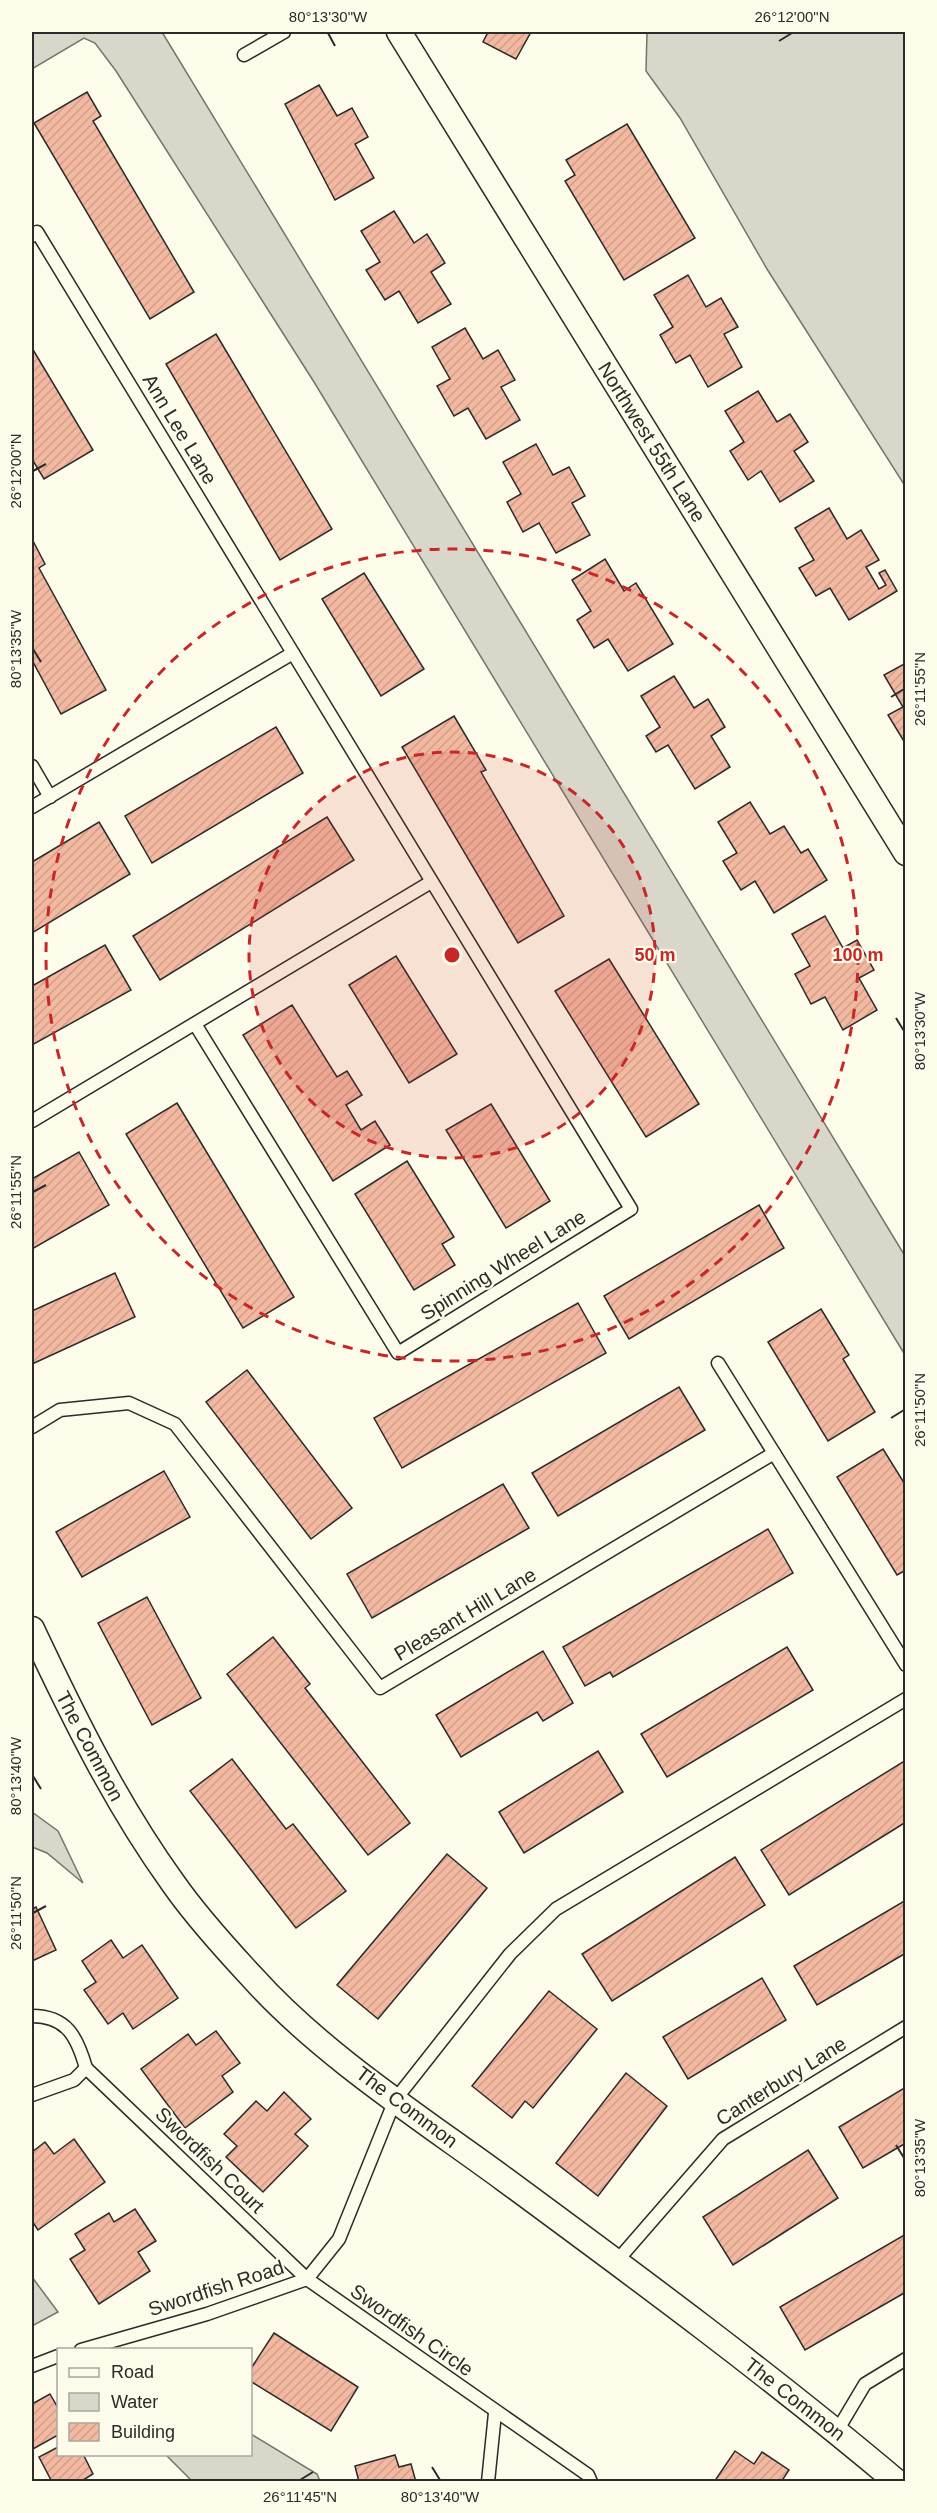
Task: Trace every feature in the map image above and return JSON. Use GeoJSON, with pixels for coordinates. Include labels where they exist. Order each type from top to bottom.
{"type":"FeatureCollection","features":[{"type":"Feature","properties":{"kind":"street","name":"Northwest 55th Lane"},"geometry":{"type":"LineString","coordinates":[[399,32],[906,853]]}},
{"type":"Feature","properties":{"kind":"street","name":"The Common"},"geometry":{"type":"LineString","coordinates":[[32,1629],[70,1710],[127,1815],[174,1886],[255,1980],[311,2034],[395,2100],[616,2262],[837,2431],[897,2481]]}},
{"type":"Feature","properties":{"kind":"lane"},"geometry":{"type":"LineString","coordinates":[[244,55],[284,32]]}},
{"type":"Feature","properties":{"kind":"lane","name":"Ann Lee Lane"},"geometry":{"type":"LineString","coordinates":[[34,230],[293,653],[338,731]]}},
{"type":"Feature","properties":{"kind":"lane"},"geometry":{"type":"LineString","coordinates":[[32,807],[293,653]]}},
{"type":"Feature","properties":{"kind":"lane","name":"Spinning Wheel Lane"},"geometry":{"type":"LineString","coordinates":[[195,1024],[398,1353],[631,1209],[338,731]]}},
{"type":"Feature","properties":{"kind":"lane"},"geometry":{"type":"LineString","coordinates":[[32,766],[50,797]]}},
{"type":"Feature","properties":{"kind":"lane"},"geometry":{"type":"LineString","coordinates":[[32,1121],[431,882]]}},
{"type":"Feature","properties":{"kind":"lane"},"geometry":{"type":"LineString","coordinates":[[718,1363],[906,1665]]}},
{"type":"Feature","properties":{"kind":"lane","name":"Pleasant Hill Lane"},"geometry":{"type":"LineString","coordinates":[[32,1427],[60,1410],[129,1403],[175,1424],[380,1688],[774,1453]]}},
{"type":"Feature","properties":{"kind":"lane"},"geometry":{"type":"LineString","coordinates":[[395,2100],[510,1954],[556,1910],[906,1700]]}},
{"type":"Feature","properties":{"kind":"lane"},"geometry":{"type":"LineString","coordinates":[[32,2016],[48,2016],[63,2025],[74,2036],[86,2068],[74,2080],[32,2095]]}},
{"type":"Feature","properties":{"kind":"lane","name":"Canterbury Lane"},"geometry":{"type":"LineString","coordinates":[[616,2262],[723,2139],[906,2027]]}},
{"type":"Feature","properties":{"kind":"lane","name":"Swordfish Court"},"geometry":{"type":"LineString","coordinates":[[86,2068],[307,2279]]}},
{"type":"Feature","properties":{"kind":"lane","name":"Swordfish Road"},"geometry":{"type":"LineString","coordinates":[[85,2348],[207,2314],[307,2279],[339,2239],[395,2100]]}},
{"type":"Feature","properties":{"kind":"lane","name":"Swordfish Circle"},"geometry":{"type":"LineString","coordinates":[[307,2279],[588,2475],[591,2481]]}},
{"type":"Feature","properties":{"kind":"lane"},"geometry":{"type":"LineString","coordinates":[[32,2366],[57,2356]]}},
{"type":"Feature","properties":{"kind":"lane"},"geometry":{"type":"LineString","coordinates":[[837,2431],[865,2384],[906,2359]]}},
{"type":"Feature","properties":{"kind":"lane"},"geometry":{"type":"LineString","coordinates":[[488,2481],[495,2412]]}},
{"type":"Feature","properties":{"kind":"water"},"geometry":{"type":"Polygon","coordinates":[[[32,32],[162,32],[905,1256],[905,1355],[314,382],[116,71],[95,43],[84,38],[32,69],[32,32]]]}},
{"type":"Feature","properties":{"kind":"water"},"geometry":{"type":"Polygon","coordinates":[[[647,32],[905,32],[905,486],[767,269],[680,118],[646,71],[647,32]]]}},
{"type":"Feature","properties":{"kind":"water"},"geometry":{"type":"Polygon","coordinates":[[[32,1812],[58,1831],[83,1883],[47,1853],[32,1847],[32,1812]]]}},
{"type":"Feature","properties":{"kind":"water"},"geometry":{"type":"Polygon","coordinates":[[[32,2277],[58,2312],[32,2326],[32,2277]]]}},
{"type":"Feature","properties":{"kind":"water"},"geometry":{"type":"Polygon","coordinates":[[[252,2435],[317,2474],[320,2481],[192,2481],[167,2456],[252,2456],[252,2435]]]}},
{"type":"Feature","properties":{"kind":"building"},"geometry":{"type":"Polygon","coordinates":[[[488,32],[531,32],[516,59],[483,42],[488,32]]]}},
{"type":"Feature","properties":{"kind":"building"},"geometry":{"type":"Polygon","coordinates":[[[319,85],[337,116],[352,108],[368,137],[355,144],[374,178],[335,200],[285,104],[319,85]]]}},
{"type":"Feature","properties":{"kind":"building"},"geometry":{"type":"Polygon","coordinates":[[[87,92],[101,116],[93,121],[194,292],[150,319],[34,123],[87,92]]]}},
{"type":"Feature","properties":{"kind":"building"},"geometry":{"type":"Polygon","coordinates":[[[627,124],[695,238],[624,280],[565,181],[575,175],[566,160],[627,124]]]}},
{"type":"Feature","properties":{"kind":"building"},"geometry":{"type":"Polygon","coordinates":[[[394,211],[414,243],[427,234],[445,263],[431,272],[451,304],[418,323],[399,291],[385,300],[366,270],[380,262],[361,231],[394,211]]]}},
{"type":"Feature","properties":{"kind":"building"},"geometry":{"type":"Polygon","coordinates":[[[688,275],[706,307],[721,298],[738,327],[724,334],[742,367],[708,387],[690,355],[676,363],[660,335],[673,327],[654,295],[688,275]]]}},
{"type":"Feature","properties":{"kind":"building"},"geometry":{"type":"Polygon","coordinates":[[[465,328],[483,359],[498,350],[515,380],[501,387],[520,420],[486,439],[468,408],[454,416],[437,386],[450,379],[432,347],[465,328]]]}},
{"type":"Feature","properties":{"kind":"building"},"geometry":{"type":"Polygon","coordinates":[[[216,334],[332,529],[280,560],[166,364],[216,334]]]}},
{"type":"Feature","properties":{"kind":"building"},"geometry":{"type":"Polygon","coordinates":[[[32,348],[93,450],[44,479],[32,459],[32,348]]]}},
{"type":"Feature","properties":{"kind":"building"},"geometry":{"type":"Polygon","coordinates":[[[758,391],[777,422],[790,414],[808,442],[794,451],[814,481],[780,502],[761,471],[748,480],[730,451],[744,442],[725,411],[758,391]]]}},
{"type":"Feature","properties":{"kind":"building"},"geometry":{"type":"Polygon","coordinates":[[[536,444],[553,475],[569,467],[585,496],[572,503],[590,535],[556,553],[539,523],[523,532],[507,502],[521,494],[503,462],[536,444]]]}},
{"type":"Feature","properties":{"kind":"building"},"geometry":{"type":"Polygon","coordinates":[[[829,508],[847,539],[861,530],[879,560],[866,567],[879,589],[886,585],[879,573],[885,570],[897,591],[849,620],[830,588],[816,596],[799,568],[814,560],[795,528],[829,508]]]}},
{"type":"Feature","properties":{"kind":"building"},"geometry":{"type":"Polygon","coordinates":[[[32,539],[45,564],[39,568],[106,690],[61,714],[32,660],[32,539]]]}},
{"type":"Feature","properties":{"kind":"building"},"geometry":{"type":"Polygon","coordinates":[[[605,559],[624,591],[636,583],[673,644],[628,671],[608,639],[594,648],[577,620],[591,611],[572,580],[605,559]]]}},
{"type":"Feature","properties":{"kind":"building"},"geometry":{"type":"Polygon","coordinates":[[[364,573],[424,669],[381,696],[322,599],[364,573]]]}},
{"type":"Feature","properties":{"kind":"building"},"geometry":{"type":"Polygon","coordinates":[[[906,663],[905,743],[888,715],[903,707],[884,675],[906,663]]]}},
{"type":"Feature","properties":{"kind":"building"},"geometry":{"type":"Polygon","coordinates":[[[674,676],[694,708],[708,699],[725,727],[711,736],[730,767],[695,789],[668,745],[656,752],[646,736],[660,727],[641,696],[674,676]]]}},
{"type":"Feature","properties":{"kind":"building"},"geometry":{"type":"Polygon","coordinates":[[[454,716],[486,770],[481,772],[564,916],[518,943],[402,747],[454,716]]]}},
{"type":"Feature","properties":{"kind":"building"},"geometry":{"type":"Polygon","coordinates":[[[276,727],[303,773],[152,863],[125,816],[276,727]]]}},
{"type":"Feature","properties":{"kind":"building"},"geometry":{"type":"Polygon","coordinates":[[[750,802],[770,834],[784,826],[801,853],[808,849],[827,880],[774,913],[755,881],[741,890],[723,861],[737,853],[718,822],[750,802]]]}},
{"type":"Feature","properties":{"kind":"building"},"geometry":{"type":"Polygon","coordinates":[[[327,817],[354,860],[160,980],[133,936],[327,817]]]}},
{"type":"Feature","properties":{"kind":"building"},"geometry":{"type":"Polygon","coordinates":[[[99,822],[130,874],[32,933],[32,862],[99,822]]]}},
{"type":"Feature","properties":{"kind":"building"},"geometry":{"type":"Polygon","coordinates":[[[825,916],[843,948],[857,940],[874,970],[859,978],[877,1010],[843,1030],[825,997],[811,1004],[795,974],[810,966],[792,934],[825,916]]]}},
{"type":"Feature","properties":{"kind":"building"},"geometry":{"type":"Polygon","coordinates":[[[105,945],[131,990],[32,1045],[32,986],[105,945]]]}},
{"type":"Feature","properties":{"kind":"building"},"geometry":{"type":"Polygon","coordinates":[[[396,956],[457,1054],[409,1083],[349,985],[396,956]]]}},
{"type":"Feature","properties":{"kind":"building"},"geometry":{"type":"Polygon","coordinates":[[[609,959],[699,1104],[646,1137],[555,991],[609,959]]]}},
{"type":"Feature","properties":{"kind":"building"},"geometry":{"type":"Polygon","coordinates":[[[292,1005],[337,1077],[347,1071],[362,1095],[346,1105],[361,1130],[375,1121],[390,1145],[333,1181],[243,1035],[292,1005]]]}},
{"type":"Feature","properties":{"kind":"building"},"geometry":{"type":"Polygon","coordinates":[[[177,1103],[294,1297],[243,1328],[126,1134],[177,1103]]]}},
{"type":"Feature","properties":{"kind":"building"},"geometry":{"type":"Polygon","coordinates":[[[491,1104],[550,1201],[506,1228],[446,1130],[491,1104]]]}},
{"type":"Feature","properties":{"kind":"building"},"geometry":{"type":"Polygon","coordinates":[[[79,1152],[109,1205],[32,1249],[32,1179],[79,1152]]]}},
{"type":"Feature","properties":{"kind":"building"},"geometry":{"type":"Polygon","coordinates":[[[407,1161],[454,1237],[442,1244],[455,1265],[414,1290],[355,1194],[407,1161]]]}},
{"type":"Feature","properties":{"kind":"building"},"geometry":{"type":"Polygon","coordinates":[[[759,1205],[784,1248],[629,1339],[604,1296],[759,1205]]]}},
{"type":"Feature","properties":{"kind":"building"},"geometry":{"type":"Polygon","coordinates":[[[115,1273],[135,1317],[32,1364],[32,1311],[115,1273]]]}},
{"type":"Feature","properties":{"kind":"building"},"geometry":{"type":"Polygon","coordinates":[[[578,1303],[606,1353],[402,1468],[374,1418],[578,1303]]]}},
{"type":"Feature","properties":{"kind":"building"},"geometry":{"type":"Polygon","coordinates":[[[821,1309],[849,1355],[843,1359],[875,1412],[828,1441],[768,1342],[821,1309]]]}},
{"type":"Feature","properties":{"kind":"building"},"geometry":{"type":"Polygon","coordinates":[[[247,1370],[352,1508],[311,1539],[206,1402],[247,1370]]]}},
{"type":"Feature","properties":{"kind":"building"},"geometry":{"type":"Polygon","coordinates":[[[679,1387],[705,1430],[558,1516],[532,1473],[679,1387]]]}},
{"type":"Feature","properties":{"kind":"building"},"geometry":{"type":"Polygon","coordinates":[[[883,1449],[906,1486],[906,1570],[897,1575],[837,1477],[883,1449]]]}},
{"type":"Feature","properties":{"kind":"building"},"geometry":{"type":"Polygon","coordinates":[[[164,1471],[190,1517],[82,1577],[56,1532],[164,1471]]]}},
{"type":"Feature","properties":{"kind":"building"},"geometry":{"type":"Polygon","coordinates":[[[503,1484],[529,1528],[372,1618],[347,1574],[503,1484]]]}},
{"type":"Feature","properties":{"kind":"building"},"geometry":{"type":"Polygon","coordinates":[[[768,1529],[793,1573],[613,1677],[610,1672],[585,1686],[563,1647],[768,1529]]]}},
{"type":"Feature","properties":{"kind":"building"},"geometry":{"type":"Polygon","coordinates":[[[147,1597],[201,1698],[152,1725],[98,1623],[147,1597]]]}},
{"type":"Feature","properties":{"kind":"building"},"geometry":{"type":"Polygon","coordinates":[[[273,1637],[310,1684],[305,1688],[410,1823],[368,1855],[227,1674],[273,1637]]]}},
{"type":"Feature","properties":{"kind":"building"},"geometry":{"type":"Polygon","coordinates":[[[787,1647],[813,1690],[667,1777],[641,1734],[787,1647]]]}},
{"type":"Feature","properties":{"kind":"building"},"geometry":{"type":"Polygon","coordinates":[[[543,1651],[573,1703],[543,1721],[537,1712],[461,1757],[436,1715],[543,1651]]]}},
{"type":"Feature","properties":{"kind":"building"},"geometry":{"type":"Polygon","coordinates":[[[598,1751],[623,1792],[524,1853],[499,1812],[598,1751]]]}},
{"type":"Feature","properties":{"kind":"building"},"geometry":{"type":"Polygon","coordinates":[[[232,1759],[286,1829],[293,1824],[346,1891],[296,1928],[190,1791],[232,1759]]]}},
{"type":"Feature","properties":{"kind":"building"},"geometry":{"type":"Polygon","coordinates":[[[906,1760],[906,1822],[789,1895],[761,1850],[906,1760]]]}},
{"type":"Feature","properties":{"kind":"building"},"geometry":{"type":"Polygon","coordinates":[[[447,1854],[487,1888],[378,2019],[337,1985],[447,1854]]]}},
{"type":"Feature","properties":{"kind":"building"},"geometry":{"type":"Polygon","coordinates":[[[735,1857],[765,1905],[612,2001],[582,1954],[735,1857]]]}},
{"type":"Feature","properties":{"kind":"building"},"geometry":{"type":"Polygon","coordinates":[[[906,1900],[906,1953],[817,2005],[794,1966],[906,1900]]]}},
{"type":"Feature","properties":{"kind":"building"},"geometry":{"type":"Polygon","coordinates":[[[36,1907],[56,1950],[32,1961],[32,1909],[36,1907]]]}},
{"type":"Feature","properties":{"kind":"building"},"geometry":{"type":"Polygon","coordinates":[[[111,1940],[123,1958],[142,1945],[178,1998],[133,2029],[123,2013],[108,2024],[84,1990],[96,1982],[82,1961],[111,1940]]]}},
{"type":"Feature","properties":{"kind":"building"},"geometry":{"type":"Polygon","coordinates":[[[762,1978],[786,2020],[688,2079],[663,2037],[762,1978]]]}},
{"type":"Feature","properties":{"kind":"building"},"geometry":{"type":"Polygon","coordinates":[[[549,1991],[597,2029],[533,2108],[525,2101],[512,2118],[472,2086],[549,1991]]]}},
{"type":"Feature","properties":{"kind":"building"},"geometry":{"type":"Polygon","coordinates":[[[216,2031],[240,2063],[222,2076],[233,2092],[185,2128],[141,2069],[188,2034],[196,2045],[216,2031]]]}},
{"type":"Feature","properties":{"kind":"building"},"geometry":{"type":"Polygon","coordinates":[[[626,2073],[667,2106],[598,2196],[556,2163],[626,2073]]]}},
{"type":"Feature","properties":{"kind":"building"},"geometry":{"type":"Polygon","coordinates":[[[906,2087],[906,2143],[863,2168],[839,2127],[906,2087]]]}},
{"type":"Feature","properties":{"kind":"building"},"geometry":{"type":"Polygon","coordinates":[[[284,2092],[311,2119],[295,2134],[308,2146],[263,2192],[226,2157],[237,2146],[224,2134],[256,2101],[267,2111],[284,2092]]]}},
{"type":"Feature","properties":{"kind":"building"},"geometry":{"type":"Polygon","coordinates":[[[74,2139],[105,2182],[38,2230],[32,2221],[32,2152],[45,2142],[54,2154],[74,2139]]]}},
{"type":"Feature","properties":{"kind":"building"},"geometry":{"type":"Polygon","coordinates":[[[808,2150],[838,2198],[733,2265],[703,2217],[808,2150]]]}},
{"type":"Feature","properties":{"kind":"building"},"geometry":{"type":"Polygon","coordinates":[[[135,2209],[156,2241],[138,2252],[150,2271],[99,2304],[70,2259],[85,2250],[75,2234],[109,2213],[114,2222],[135,2209]]]}},
{"type":"Feature","properties":{"kind":"building"},"geometry":{"type":"Polygon","coordinates":[[[906,2234],[906,2292],[805,2350],[780,2307],[906,2234]]]}},
{"type":"Feature","properties":{"kind":"building"},"geometry":{"type":"Polygon","coordinates":[[[274,2333],[358,2387],[331,2431],[252,2382],[252,2367],[274,2333]]]}},
{"type":"Feature","properties":{"kind":"building"},"geometry":{"type":"Polygon","coordinates":[[[50,2394],[57,2406],[57,2436],[33,2449],[32,2404],[50,2394]]]}},
{"type":"Feature","properties":{"kind":"building"},"geometry":{"type":"Polygon","coordinates":[[[57,2448],[57,2456],[84,2456],[93,2474],[80,2482],[52,2482],[39,2457],[57,2448]]]}},
{"type":"Feature","properties":{"kind":"building"},"geometry":{"type":"Polygon","coordinates":[[[735,2451],[754,2464],[762,2452],[789,2470],[781,2482],[714,2482],[735,2451]]]}},
{"type":"Feature","properties":{"kind":"building"},"geometry":{"type":"Polygon","coordinates":[[[395,2455],[399,2467],[411,2464],[416,2482],[359,2482],[355,2466],[395,2455]]]}}]}
